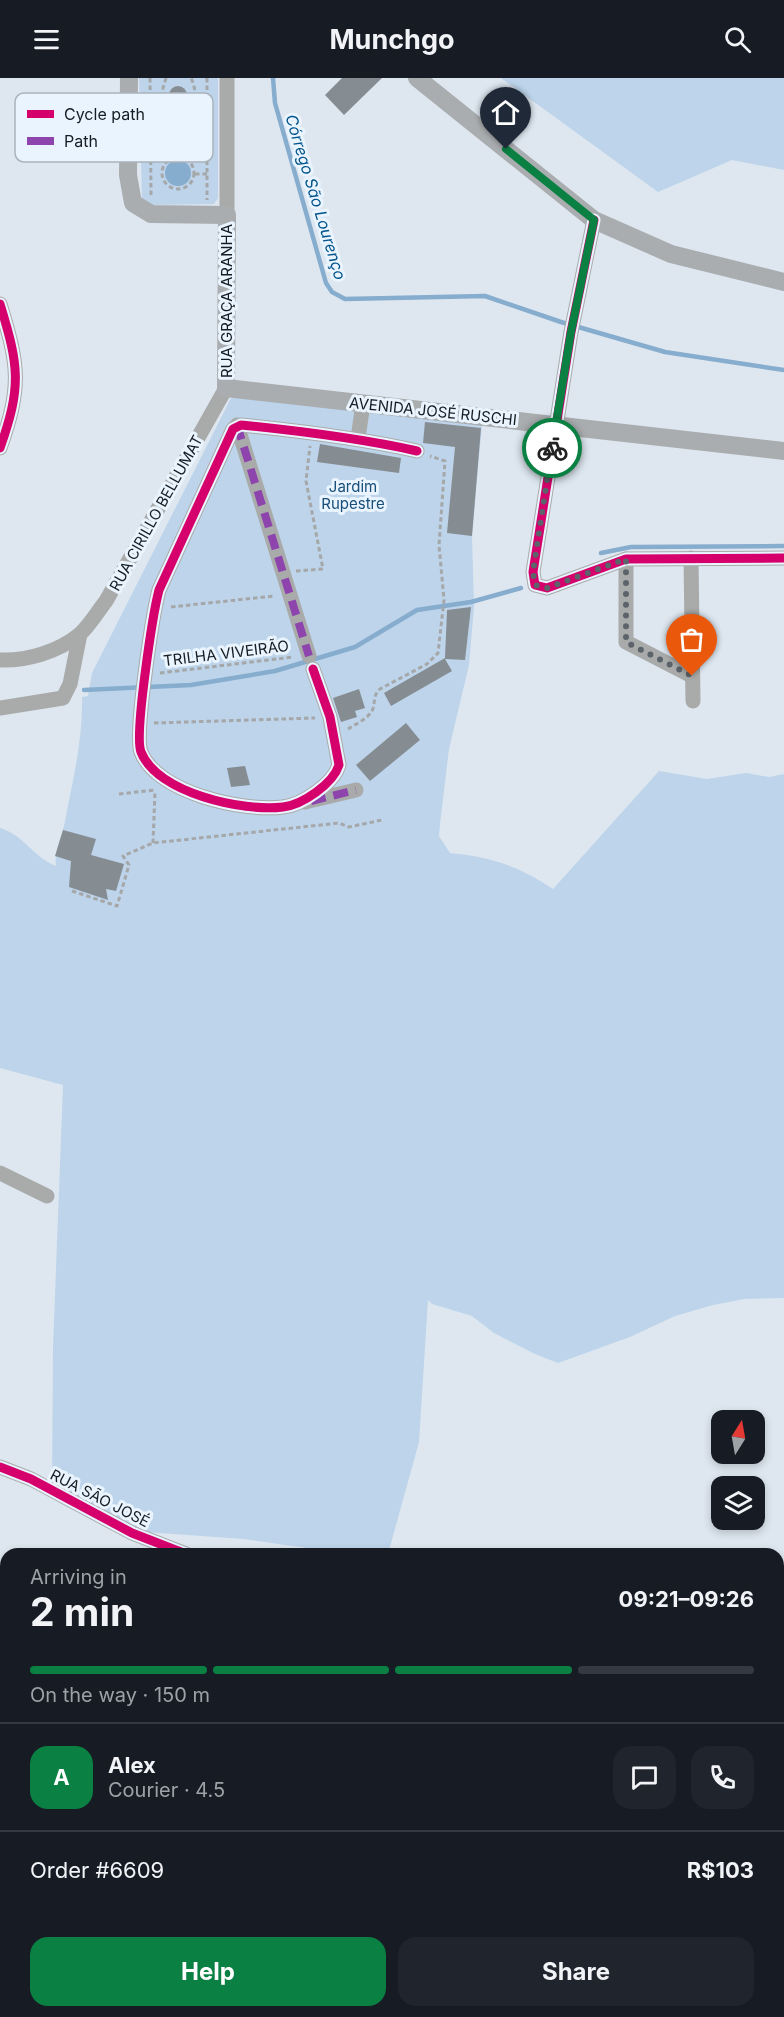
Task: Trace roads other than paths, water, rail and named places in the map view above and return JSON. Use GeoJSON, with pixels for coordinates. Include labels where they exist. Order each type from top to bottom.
{"type":"FeatureCollection","features":[{"type":"Feature","properties":{"kind":"main road"},"geometry":{"type":"LineString","coordinates":[[129,78],[129,93]]}},
{"type":"Feature","properties":{"kind":"main road"},"geometry":{"type":"LineString","coordinates":[[417,78],[594,220],[671,254],[784,282]]}},
{"type":"Feature","properties":{"kind":"main road"},"geometry":{"type":"LineString","coordinates":[[128,162],[133,203],[151,214],[227,215]]}},
{"type":"Feature","properties":{"kind":"main road","name":"RUA GRAÇA ARANHA"},"geometry":{"type":"LineString","coordinates":[[226,388],[227,215]]}},
{"type":"Feature","properties":{"kind":"main road","name":"AVENIDA JOSÉ RUSCHI"},"geometry":{"type":"LineString","coordinates":[[226,388],[784,451]]}},
{"type":"Feature","properties":{"kind":"street"},"geometry":{"type":"LineString","coordinates":[[226,78],[227,215]]}},
{"type":"Feature","properties":{"kind":"street"},"geometry":{"type":"LineString","coordinates":[[594,220],[574,314],[556,424],[533,577],[535,585],[547,588],[626,559],[784,558]]}},
{"type":"Feature","properties":{"kind":"street"},"geometry":{"type":"LineString","coordinates":[[0,304],[10,337],[17,379],[16,398],[0,448]]}},
{"type":"Feature","properties":{"kind":"street","name":"RUA CIRILLO BELLUMAT"},"geometry":{"type":"LineString","coordinates":[[80,634],[106,601],[226,388]]}},
{"type":"Feature","properties":{"kind":"street"},"geometry":{"type":"LineString","coordinates":[[358,438],[363,404]]}},
{"type":"Feature","properties":{"kind":"street"},"geometry":{"type":"LineString","coordinates":[[237,425],[358,438],[417,451]]}},
{"type":"Feature","properties":{"kind":"street"},"geometry":{"type":"LineString","coordinates":[[237,425],[330,717],[339,758],[337,769],[326,783],[293,805]]}},
{"type":"Feature","properties":{"kind":"street"},"geometry":{"type":"LineString","coordinates":[[237,425],[159,590],[154,609],[140,723],[138,741],[141,752],[156,773],[189,792],[215,799],[263,807],[293,805],[356,790]]}},
{"type":"Feature","properties":{"kind":"street"},"geometry":{"type":"LineString","coordinates":[[691,558],[693,701]]}},
{"type":"Feature","properties":{"kind":"street"},"geometry":{"type":"LineString","coordinates":[[626,559],[626,642],[692,676]]}},
{"type":"Feature","properties":{"kind":"street"},"geometry":{"type":"LineString","coordinates":[[0,660],[20,659],[44,653],[80,634]]}},
{"type":"Feature","properties":{"kind":"street"},"geometry":{"type":"LineString","coordinates":[[0,708],[63,698],[70,684],[80,634]]}},
{"type":"Feature","properties":{"kind":"street"},"geometry":{"type":"LineString","coordinates":[[0,1173],[47,1196]]}},
{"type":"Feature","properties":{"kind":"street","name":"RUA SÃO JOSÉ"},"geometry":{"type":"LineString","coordinates":[[0,1467],[31,1479],[124,1530],[170,1548]]}},
{"type":"Feature","properties":{"kind":"waterway","name":"Córrego São Lourenço"},"geometry":{"type":"LineString","coordinates":[[273,78],[275,103],[326,283],[332,292],[345,299],[485,296],[561,322],[665,352],[784,370]]}},
{"type":"Feature","properties":{"kind":"waterway"},"geometry":{"type":"LineString","coordinates":[[601,553],[631,547],[784,546]]}},
{"type":"Feature","properties":{"kind":"waterway"},"geometry":{"type":"LineString","coordinates":[[84,690],[191,685],[275,671],[355,647],[417,610],[471,602],[521,588]]}},
{"type":"Feature","properties":{"kind":"park label","name":"Jardim Rupestre"},"geometry":{"type":"Point","coordinates":[353,494]}}]}
